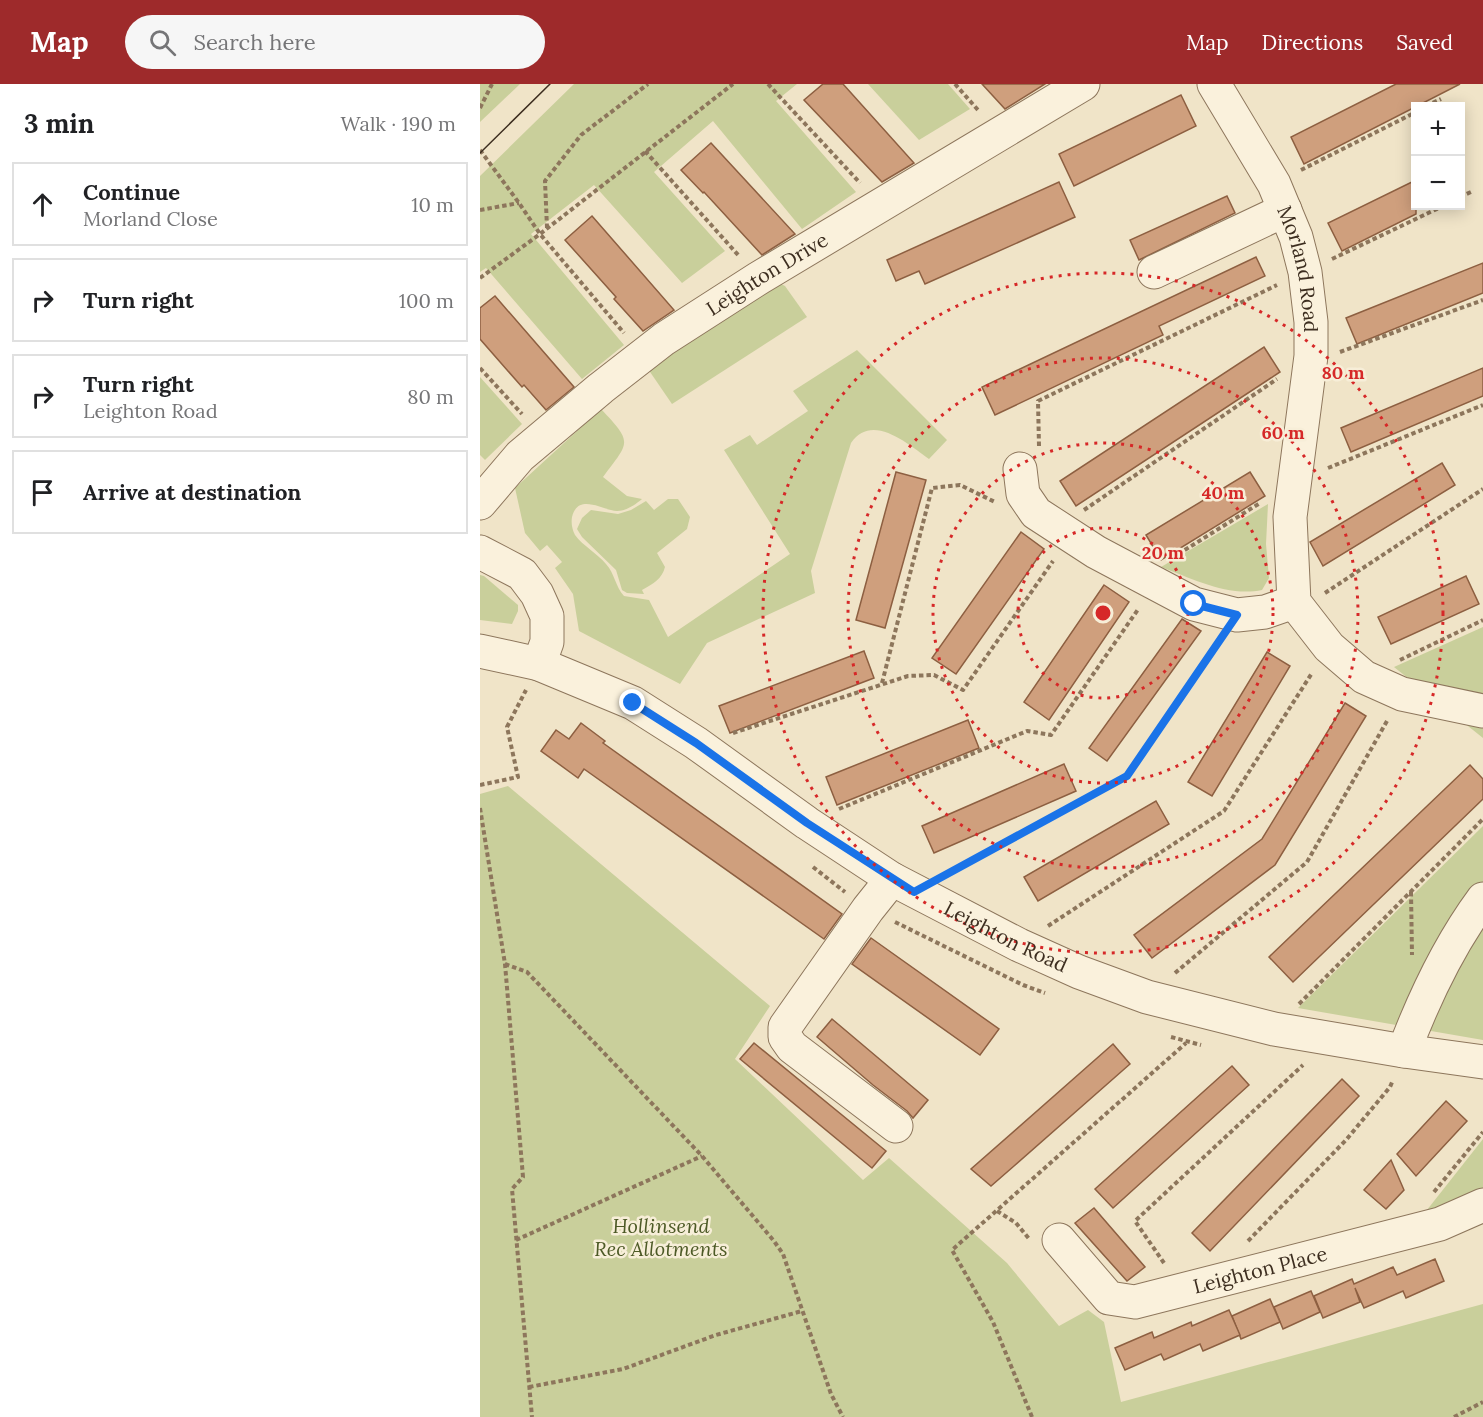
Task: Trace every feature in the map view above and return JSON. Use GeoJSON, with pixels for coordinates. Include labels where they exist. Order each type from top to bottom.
{"type":"FeatureCollection","features":[{"type":"Feature","properties":{"kind":"street","name":"Leighton Drive"},"geometry":{"type":"LineString","coordinates":[[480,503],[520,456],[664,339],[759,278],[1083,84]]}},
{"type":"Feature","properties":{"kind":"street","name":"Morland Road"},"geometry":{"type":"LineString","coordinates":[[1214,84],[1280,197],[1296,237],[1305,272],[1311,322],[1311,356],[1290,517],[1297,606]]}},
{"type":"Feature","properties":{"kind":"street"},"geometry":{"type":"LineString","coordinates":[[1154,272],[1280,197]]}},
{"type":"Feature","properties":{"kind":"street"},"geometry":{"type":"LineString","coordinates":[[1020,469],[1023,494],[1055,525],[1155,585],[1194,604],[1237,615],[1297,606],[1329,647],[1364,677],[1402,694],[1483,711]]}},
{"type":"Feature","properties":{"kind":"street"},"geometry":{"type":"LineString","coordinates":[[480,552],[522,574],[537,594],[547,616],[546,642],[539,664]]}},
{"type":"Feature","properties":{"kind":"street","name":"Leighton Road"},"geometry":{"type":"LineString","coordinates":[[480,651],[539,664],[633,703],[696,743],[807,823],[903,886],[1019,945],[1079,972],[1147,997],[1274,1029],[1483,1062]]}},
{"type":"Feature","properties":{"kind":"street"},"geometry":{"type":"LineString","coordinates":[[896,1126],[792,1047],[785,1037],[785,1027],[868,909],[903,886]]}},
{"type":"Feature","properties":{"kind":"street"},"geometry":{"type":"LineString","coordinates":[[1404,1051],[1421,1008],[1445,960],[1483,899]]}},
{"type":"Feature","properties":{"kind":"street","name":"Leighton Place"},"geometry":{"type":"LineString","coordinates":[[1047,1244],[1109,1298],[1135,1302],[1440,1224],[1483,1205]]}},
{"type":"Feature","properties":{"kind":"path"},"geometry":{"type":"LineString","coordinates":[[480,108],[492,84]]}},
{"type":"Feature","properties":{"kind":"path"},"geometry":{"type":"LineString","coordinates":[[547,228],[544,181],[581,135],[648,84]]}},
{"type":"Feature","properties":{"kind":"path"},"geometry":{"type":"LineString","coordinates":[[480,278],[733,84]]}},
{"type":"Feature","properties":{"kind":"path"},"geometry":{"type":"LineString","coordinates":[[768,84],[865,189],[878,207]]}},
{"type":"Feature","properties":{"kind":"path"},"geometry":{"type":"LineString","coordinates":[[1435,102],[1441,99]]}},
{"type":"Feature","properties":{"kind":"path"},"geometry":{"type":"LineString","coordinates":[[1280,197],[1411,115]]}},
{"type":"Feature","properties":{"kind":"path"},"geometry":{"type":"LineString","coordinates":[[480,150],[540,234],[643,356]]}},
{"type":"Feature","properties":{"kind":"path"},"geometry":{"type":"LineString","coordinates":[[645,152],[759,278]]}},
{"type":"Feature","properties":{"kind":"path"},"geometry":{"type":"LineString","coordinates":[[1465,195],[1473,191]]}},
{"type":"Feature","properties":{"kind":"path"},"geometry":{"type":"LineString","coordinates":[[480,210],[519,202]]}},
{"type":"Feature","properties":{"kind":"path"},"geometry":{"type":"LineString","coordinates":[[1020,469],[1039,460],[1038,401],[1435,210]]}},
{"type":"Feature","properties":{"kind":"path"},"geometry":{"type":"LineString","coordinates":[[712,755],[729,734],[908,676],[934,675],[963,690],[1055,525],[1311,356],[1335,353],[1483,300]]}},
{"type":"Feature","properties":{"kind":"path"},"geometry":{"type":"LineString","coordinates":[[480,368],[543,437]]}},
{"type":"Feature","properties":{"kind":"path"},"geometry":{"type":"LineString","coordinates":[[882,684],[932,488],[960,485],[1006,508],[1055,525]]}},
{"type":"Feature","properties":{"kind":"path"},"geometry":{"type":"LineString","coordinates":[[1297,606],[1483,489]]}},
{"type":"Feature","properties":{"kind":"path"},"geometry":{"type":"LineString","coordinates":[[807,823],[1027,731],[1051,735],[1155,585]]}},
{"type":"Feature","properties":{"kind":"path"},"geometry":{"type":"LineString","coordinates":[[903,886],[1127,776],[1237,615]]}},
{"type":"Feature","properties":{"kind":"path"},"geometry":{"type":"LineString","coordinates":[[1364,677],[1483,620]]}},
{"type":"Feature","properties":{"kind":"path"},"geometry":{"type":"LineString","coordinates":[[1019,945],[1224,812],[1329,647]]}},
{"type":"Feature","properties":{"kind":"path"},"geometry":{"type":"LineString","coordinates":[[480,785],[518,777],[507,727],[539,664]]}},
{"type":"Feature","properties":{"kind":"path"},"geometry":{"type":"LineString","coordinates":[[1147,997],[1307,862],[1402,694]]}},
{"type":"Feature","properties":{"kind":"path"},"geometry":{"type":"LineString","coordinates":[[480,808],[505,964],[523,1177],[512,1189],[532,1417]]}},
{"type":"Feature","properties":{"kind":"path"},"geometry":{"type":"LineString","coordinates":[[1274,1029],[1483,819]]}},
{"type":"Feature","properties":{"kind":"path"},"geometry":{"type":"LineString","coordinates":[[505,964],[527,972],[702,1156],[783,1254],[831,1394],[843,1417]]}},
{"type":"Feature","properties":{"kind":"path"},"geometry":{"type":"LineString","coordinates":[[1183,1290],[1135,1221],[1332,1038]]}},
{"type":"Feature","properties":{"kind":"path"},"geometry":{"type":"LineString","coordinates":[[1242,1246],[1346,1140],[1390,1087],[1404,1051]]}},
{"type":"Feature","properties":{"kind":"path"},"geometry":{"type":"LineString","coordinates":[[1429,1199],[1483,1132]]}},
{"type":"Feature","properties":{"kind":"path"},"geometry":{"type":"LineString","coordinates":[[516,1240],[702,1156]]}},
{"type":"Feature","properties":{"kind":"path"},"geometry":{"type":"LineString","coordinates":[[996,1211],[1047,1244]]}},
{"type":"Feature","properties":{"kind":"path"},"geometry":{"type":"LineString","coordinates":[[529,1387],[623,1369],[716,1335],[802,1311]]}},
{"type":"Feature","properties":{"kind":"path"},"geometry":{"type":"LineString","coordinates":[[1454,1417],[1483,1402]]}},
{"type":"Feature","properties":{"kind":"green space"},"geometry":{"type":"Polygon","coordinates":[[[480,84],[520,84],[480,122],[480,84]]]}},
{"type":"Feature","properties":{"kind":"green space"},"geometry":{"type":"Polygon","coordinates":[[[574,84],[797,84],[776,101],[856,192],[802,229],[713,121],[654,172],[725,251],[682,283],[594,185],[531,234],[624,345],[582,379],[486,268],[480,272],[480,176],[574,84]]]}},
{"type":"Feature","properties":{"kind":"green space"},"geometry":{"type":"Polygon","coordinates":[[[868,84],[948,84],[970,109],[919,140],[868,84]]]}},
{"type":"Feature","properties":{"kind":"green space"},"geometry":{"type":"Polygon","coordinates":[[[775,285],[785,286],[807,317],[672,404],[648,369],[692,337],[775,285]]]}},
{"type":"Feature","properties":{"kind":"green space"},"geometry":{"type":"Polygon","coordinates":[[[857,350],[947,440],[929,459],[901,439],[879,430],[869,430],[860,434],[851,443],[811,571],[815,593],[707,643],[680,684],[579,631],[573,594],[555,568],[562,562],[547,545],[540,551],[525,533],[515,488],[601,409],[619,429],[624,442],[619,456],[603,477],[627,496],[642,499],[620,511],[585,504],[580,506],[572,517],[573,530],[578,539],[609,568],[624,596],[649,600],[668,637],[790,554],[724,450],[750,435],[757,445],[808,411],[793,391],[857,350]]]}},
{"type":"Feature","properties":{"kind":"green space"},"geometry":{"type":"Polygon","coordinates":[[[480,377],[522,424],[485,460],[480,455],[480,377]]]}},
{"type":"Feature","properties":{"kind":"green space"},"geometry":{"type":"Polygon","coordinates":[[[668,499],[678,499],[690,517],[687,529],[657,553],[665,567],[664,571],[659,578],[642,590],[644,594],[627,593],[622,590],[616,570],[582,537],[577,529],[582,518],[591,510],[618,514],[631,510],[646,501],[654,510],[668,499]]]}},
{"type":"Feature","properties":{"kind":"green space"},"geometry":{"type":"Polygon","coordinates":[[[1268,504],[1266,544],[1269,578],[1262,590],[1249,592],[1224,589],[1161,567],[1268,504]]]}},
{"type":"Feature","properties":{"kind":"green space"},"geometry":{"type":"Polygon","coordinates":[[[480,575],[518,605],[518,611],[512,624],[480,620],[480,575]]]}},
{"type":"Feature","properties":{"kind":"green space"},"geometry":{"type":"Polygon","coordinates":[[[1483,627],[1483,738],[1394,667],[1483,627]]]}},
{"type":"Feature","properties":{"kind":"green space","name":"Hollinsend Rec Allotments"},"geometry":{"type":"Polygon","coordinates":[[[508,786],[770,1006],[735,1059],[863,1180],[889,1158],[1007,1263],[1059,1326],[1088,1310],[1104,1322],[1121,1402],[1483,1304],[1483,1417],[480,1417],[480,794],[508,786]]]}},
{"type":"Feature","properties":{"kind":"green space"},"geometry":{"type":"Polygon","coordinates":[[[1483,826],[1483,1040],[1298,1008],[1483,826]]]}},
{"type":"Feature","properties":{"kind":"green space"},"geometry":{"type":"Polygon","coordinates":[[[1483,1139],[1483,1194],[1423,1215],[1483,1139]]]}},
{"type":"Feature","properties":{"kind":"building"},"geometry":{"type":"Polygon","coordinates":[[[823,84],[843,84],[914,163],[882,182],[804,100],[823,84]]]}},
{"type":"Feature","properties":{"kind":"building"},"geometry":{"type":"Polygon","coordinates":[[[982,84],[1045,84],[1005,109],[982,84]]]}},
{"type":"Feature","properties":{"kind":"building"},"geometry":{"type":"Polygon","coordinates":[[[1396,84],[1460,84],[1425,102],[1411,102],[1411,109],[1304,164],[1291,137],[1396,84]]]}},
{"type":"Feature","properties":{"kind":"building"},"geometry":{"type":"Polygon","coordinates":[[[1181,95],[1196,126],[1074,186],[1059,154],[1181,95]]]}},
{"type":"Feature","properties":{"kind":"building"},"geometry":{"type":"Polygon","coordinates":[[[711,143],[795,234],[762,255],[681,170],[711,143]]]}},
{"type":"Feature","properties":{"kind":"building"},"geometry":{"type":"Polygon","coordinates":[[[1059,182],[1075,217],[925,284],[919,271],[896,281],[887,260],[1059,182]]]}},
{"type":"Feature","properties":{"kind":"building"},"geometry":{"type":"Polygon","coordinates":[[[1411,182],[1411,210],[1416,210],[1416,214],[1342,251],[1328,223],[1411,182]]]}},
{"type":"Feature","properties":{"kind":"building"},"geometry":{"type":"Polygon","coordinates":[[[1227,196],[1235,213],[1139,260],[1130,240],[1227,196]]]}},
{"type":"Feature","properties":{"kind":"building"},"geometry":{"type":"Polygon","coordinates":[[[592,216],[674,310],[643,331],[565,240],[592,216]]]}},
{"type":"Feature","properties":{"kind":"building"},"geometry":{"type":"Polygon","coordinates":[[[1256,257],[1265,276],[1159,326],[1163,335],[995,415],[982,387],[1256,257]]]}},
{"type":"Feature","properties":{"kind":"building"},"geometry":{"type":"Polygon","coordinates":[[[1483,263],[1483,293],[1357,344],[1346,318],[1483,263]]]}},
{"type":"Feature","properties":{"kind":"building"},"geometry":{"type":"Polygon","coordinates":[[[495,296],[574,387],[546,410],[524,385],[522,387],[480,339],[480,308],[495,296]]]}},
{"type":"Feature","properties":{"kind":"building"},"geometry":{"type":"Polygon","coordinates":[[[1264,347],[1280,372],[1076,506],[1060,481],[1264,347]]]}},
{"type":"Feature","properties":{"kind":"building"},"geometry":{"type":"Polygon","coordinates":[[[1483,368],[1483,396],[1351,452],[1341,428],[1483,368]]]}},
{"type":"Feature","properties":{"kind":"building"},"geometry":{"type":"Polygon","coordinates":[[[1442,463],[1455,485],[1323,566],[1310,542],[1442,463]]]}},
{"type":"Feature","properties":{"kind":"building"},"geometry":{"type":"Polygon","coordinates":[[[896,472],[926,480],[885,628],[856,620],[896,472]]]}},
{"type":"Feature","properties":{"kind":"building"},"geometry":{"type":"Polygon","coordinates":[[[1250,472],[1265,496],[1161,560],[1146,535],[1250,472]]]}},
{"type":"Feature","properties":{"kind":"building"},"geometry":{"type":"Polygon","coordinates":[[[1021,532],[1044,549],[956,674],[932,658],[1021,532]]]}},
{"type":"Feature","properties":{"kind":"building"},"geometry":{"type":"Polygon","coordinates":[[[1466,576],[1479,604],[1391,644],[1378,617],[1466,576]]]}},
{"type":"Feature","properties":{"kind":"building"},"geometry":{"type":"Polygon","coordinates":[[[1104,585],[1129,602],[1049,720],[1024,702],[1104,585]]]}},
{"type":"Feature","properties":{"kind":"building"},"geometry":{"type":"Polygon","coordinates":[[[1182,619],[1201,631],[1107,761],[1089,748],[1182,619]]]}},
{"type":"Feature","properties":{"kind":"building"},"geometry":{"type":"Polygon","coordinates":[[[864,651],[874,678],[730,733],[719,706],[864,651]]]}},
{"type":"Feature","properties":{"kind":"building"},"geometry":{"type":"Polygon","coordinates":[[[1267,652],[1290,666],[1212,796],[1188,782],[1267,652]]]}},
{"type":"Feature","properties":{"kind":"building"},"geometry":{"type":"Polygon","coordinates":[[[1345,703],[1366,716],[1275,865],[1152,958],[1134,935],[1262,839],[1345,703]]]}},
{"type":"Feature","properties":{"kind":"building"},"geometry":{"type":"Polygon","coordinates":[[[968,720],[979,748],[837,805],[826,777],[968,720]]]}},
{"type":"Feature","properties":{"kind":"building"},"geometry":{"type":"Polygon","coordinates":[[[581,723],[605,741],[603,743],[842,914],[824,939],[584,769],[578,778],[541,751],[556,730],[569,739],[581,723]]]}},
{"type":"Feature","properties":{"kind":"building"},"geometry":{"type":"Polygon","coordinates":[[[1064,764],[1076,791],[934,853],[922,826],[1064,764]]]}},
{"type":"Feature","properties":{"kind":"building"},"geometry":{"type":"Polygon","coordinates":[[[1470,765],[1483,779],[1483,799],[1293,982],[1269,957],[1470,765]]]}},
{"type":"Feature","properties":{"kind":"building"},"geometry":{"type":"Polygon","coordinates":[[[1156,801],[1169,824],[1038,901],[1024,877],[1156,801]]]}},
{"type":"Feature","properties":{"kind":"building"},"geometry":{"type":"Polygon","coordinates":[[[871,938],[999,1029],[980,1055],[852,964],[871,938]]]}},
{"type":"Feature","properties":{"kind":"building"},"geometry":{"type":"Polygon","coordinates":[[[832,1019],[928,1100],[913,1118],[817,1037],[832,1019]]]}},
{"type":"Feature","properties":{"kind":"building"},"geometry":{"type":"Polygon","coordinates":[[[754,1043],[886,1151],[872,1168],[740,1059],[754,1043]]]}},
{"type":"Feature","properties":{"kind":"building"},"geometry":{"type":"Polygon","coordinates":[[[1113,1044],[1130,1064],[991,1186],[971,1169],[1113,1044]]]}},
{"type":"Feature","properties":{"kind":"building"},"geometry":{"type":"Polygon","coordinates":[[[1232,1066],[1249,1085],[1113,1208],[1095,1189],[1232,1066]]]}},
{"type":"Feature","properties":{"kind":"building"},"geometry":{"type":"Polygon","coordinates":[[[1342,1079],[1359,1096],[1210,1251],[1192,1233],[1342,1079]]]}},
{"type":"Feature","properties":{"kind":"building"},"geometry":{"type":"Polygon","coordinates":[[[1446,1101],[1467,1121],[1416,1176],[1397,1154],[1446,1101]]]}},
{"type":"Feature","properties":{"kind":"building"},"geometry":{"type":"Polygon","coordinates":[[[1391,1160],[1404,1190],[1386,1209],[1364,1190],[1391,1160]]]}},
{"type":"Feature","properties":{"kind":"building"},"geometry":{"type":"Polygon","coordinates":[[[1094,1208],[1145,1267],[1127,1281],[1075,1223],[1094,1208]]]}},
{"type":"Feature","properties":{"kind":"building"},"geometry":{"type":"Polygon","coordinates":[[[1435,1259],[1444,1281],[1406,1298],[1403,1291],[1364,1308],[1355,1288],[1360,1302],[1323,1318],[1314,1296],[1352,1279],[1354,1284],[1393,1267],[1397,1275],[1435,1259]]]}},
{"type":"Feature","properties":{"kind":"building"},"geometry":{"type":"Polygon","coordinates":[[[1311,1291],[1320,1312],[1283,1329],[1274,1307],[1311,1291]]]}},
{"type":"Feature","properties":{"kind":"building"},"geometry":{"type":"Polygon","coordinates":[[[1270,1299],[1280,1322],[1241,1339],[1232,1316],[1270,1299]]]}},
{"type":"Feature","properties":{"kind":"building"},"geometry":{"type":"Polygon","coordinates":[[[1229,1310],[1240,1335],[1203,1351],[1200,1344],[1164,1360],[1161,1354],[1125,1370],[1115,1348],[1152,1332],[1154,1338],[1191,1322],[1192,1326],[1229,1310]]]}},
{"type":"Feature","properties":{"kind":"tram line"},"geometry":{"type":"LineString","coordinates":[[480,153],[550,84]]}},
{"type":"Feature","properties":{"kind":"route"},"geometry":{"type":"LineString","coordinates":[[633,703],[696,743],[807,823],[914,892],[1127,776],[1237,615],[1194,604]]}}]}
